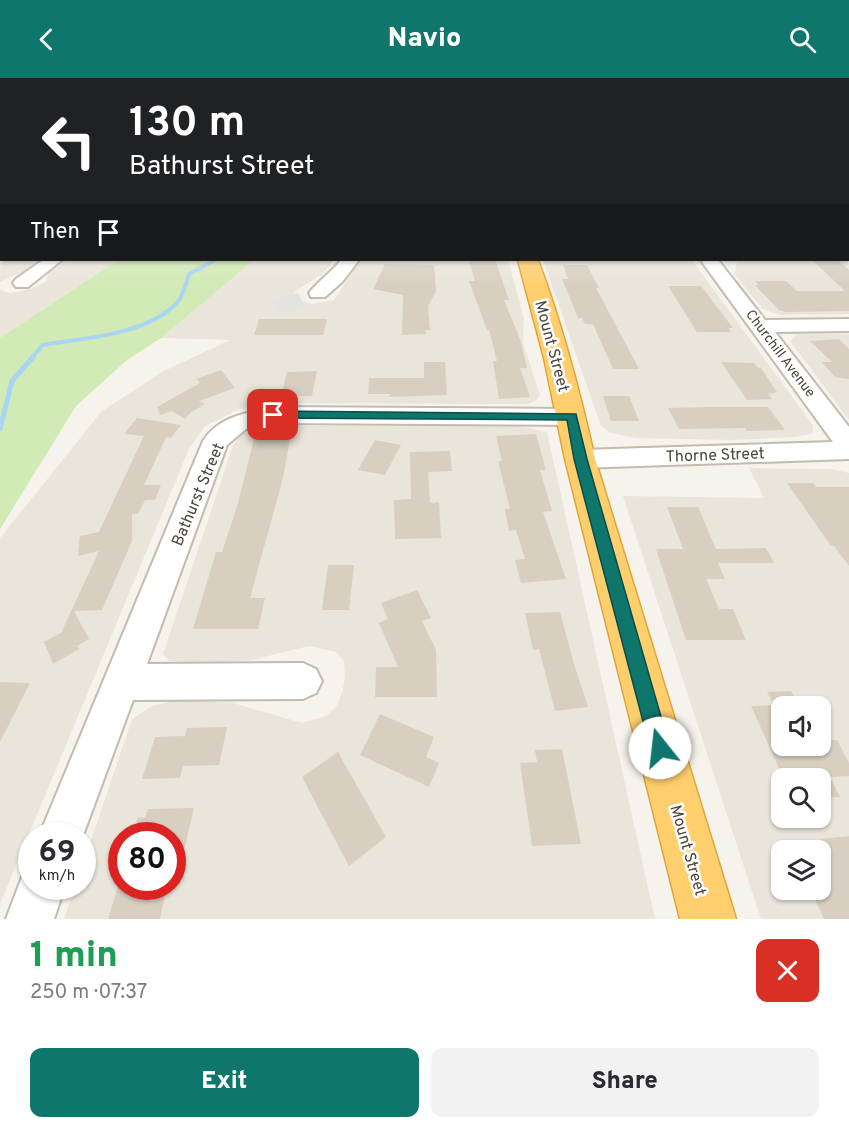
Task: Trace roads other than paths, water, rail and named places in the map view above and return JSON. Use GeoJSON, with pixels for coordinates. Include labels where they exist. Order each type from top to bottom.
{"type":"FeatureCollection","features":[{"type":"Feature","properties":{"kind":"highway","name":"Mount Street"},"geometry":{"type":"LineString","coordinates":[[528,261],[572,417],[580,459],[708,919]]}},
{"type":"Feature","properties":{"kind":"street"},"geometry":{"type":"LineString","coordinates":[[22,283],[51,261]]}},
{"type":"Feature","properties":{"kind":"street"},"geometry":{"type":"LineString","coordinates":[[318,293],[336,278],[349,261]]}},
{"type":"Feature","properties":{"kind":"street","name":"Churchill Avenue"},"geometry":{"type":"LineString","coordinates":[[711,262],[849,445]]}},
{"type":"Feature","properties":{"kind":"street"},"geometry":{"type":"LineString","coordinates":[[761,326],[849,325]]}},
{"type":"Feature","properties":{"kind":"street","name":"Bathurst Street"},"geometry":{"type":"LineString","coordinates":[[66,822],[216,441],[238,423],[273,415],[572,417]]}},
{"type":"Feature","properties":{"kind":"street","name":"Thorne Street"},"geometry":{"type":"LineString","coordinates":[[580,459],[849,450]]}},
{"type":"Feature","properties":{"kind":"street"},"geometry":{"type":"LineString","coordinates":[[120,682],[303,681]]}},
{"type":"Feature","properties":{"kind":"street"},"geometry":{"type":"LineString","coordinates":[[30,919],[37,900]]}},
{"type":"Feature","properties":{"kind":"waterway"},"geometry":{"type":"LineString","coordinates":[[31,359],[43,345],[113,334],[131,329],[163,314],[178,301],[189,274],[213,261]]}},
{"type":"Feature","properties":{"kind":"waterway"},"geometry":{"type":"LineString","coordinates":[[0,429],[12,381],[33,357]]}}]}
